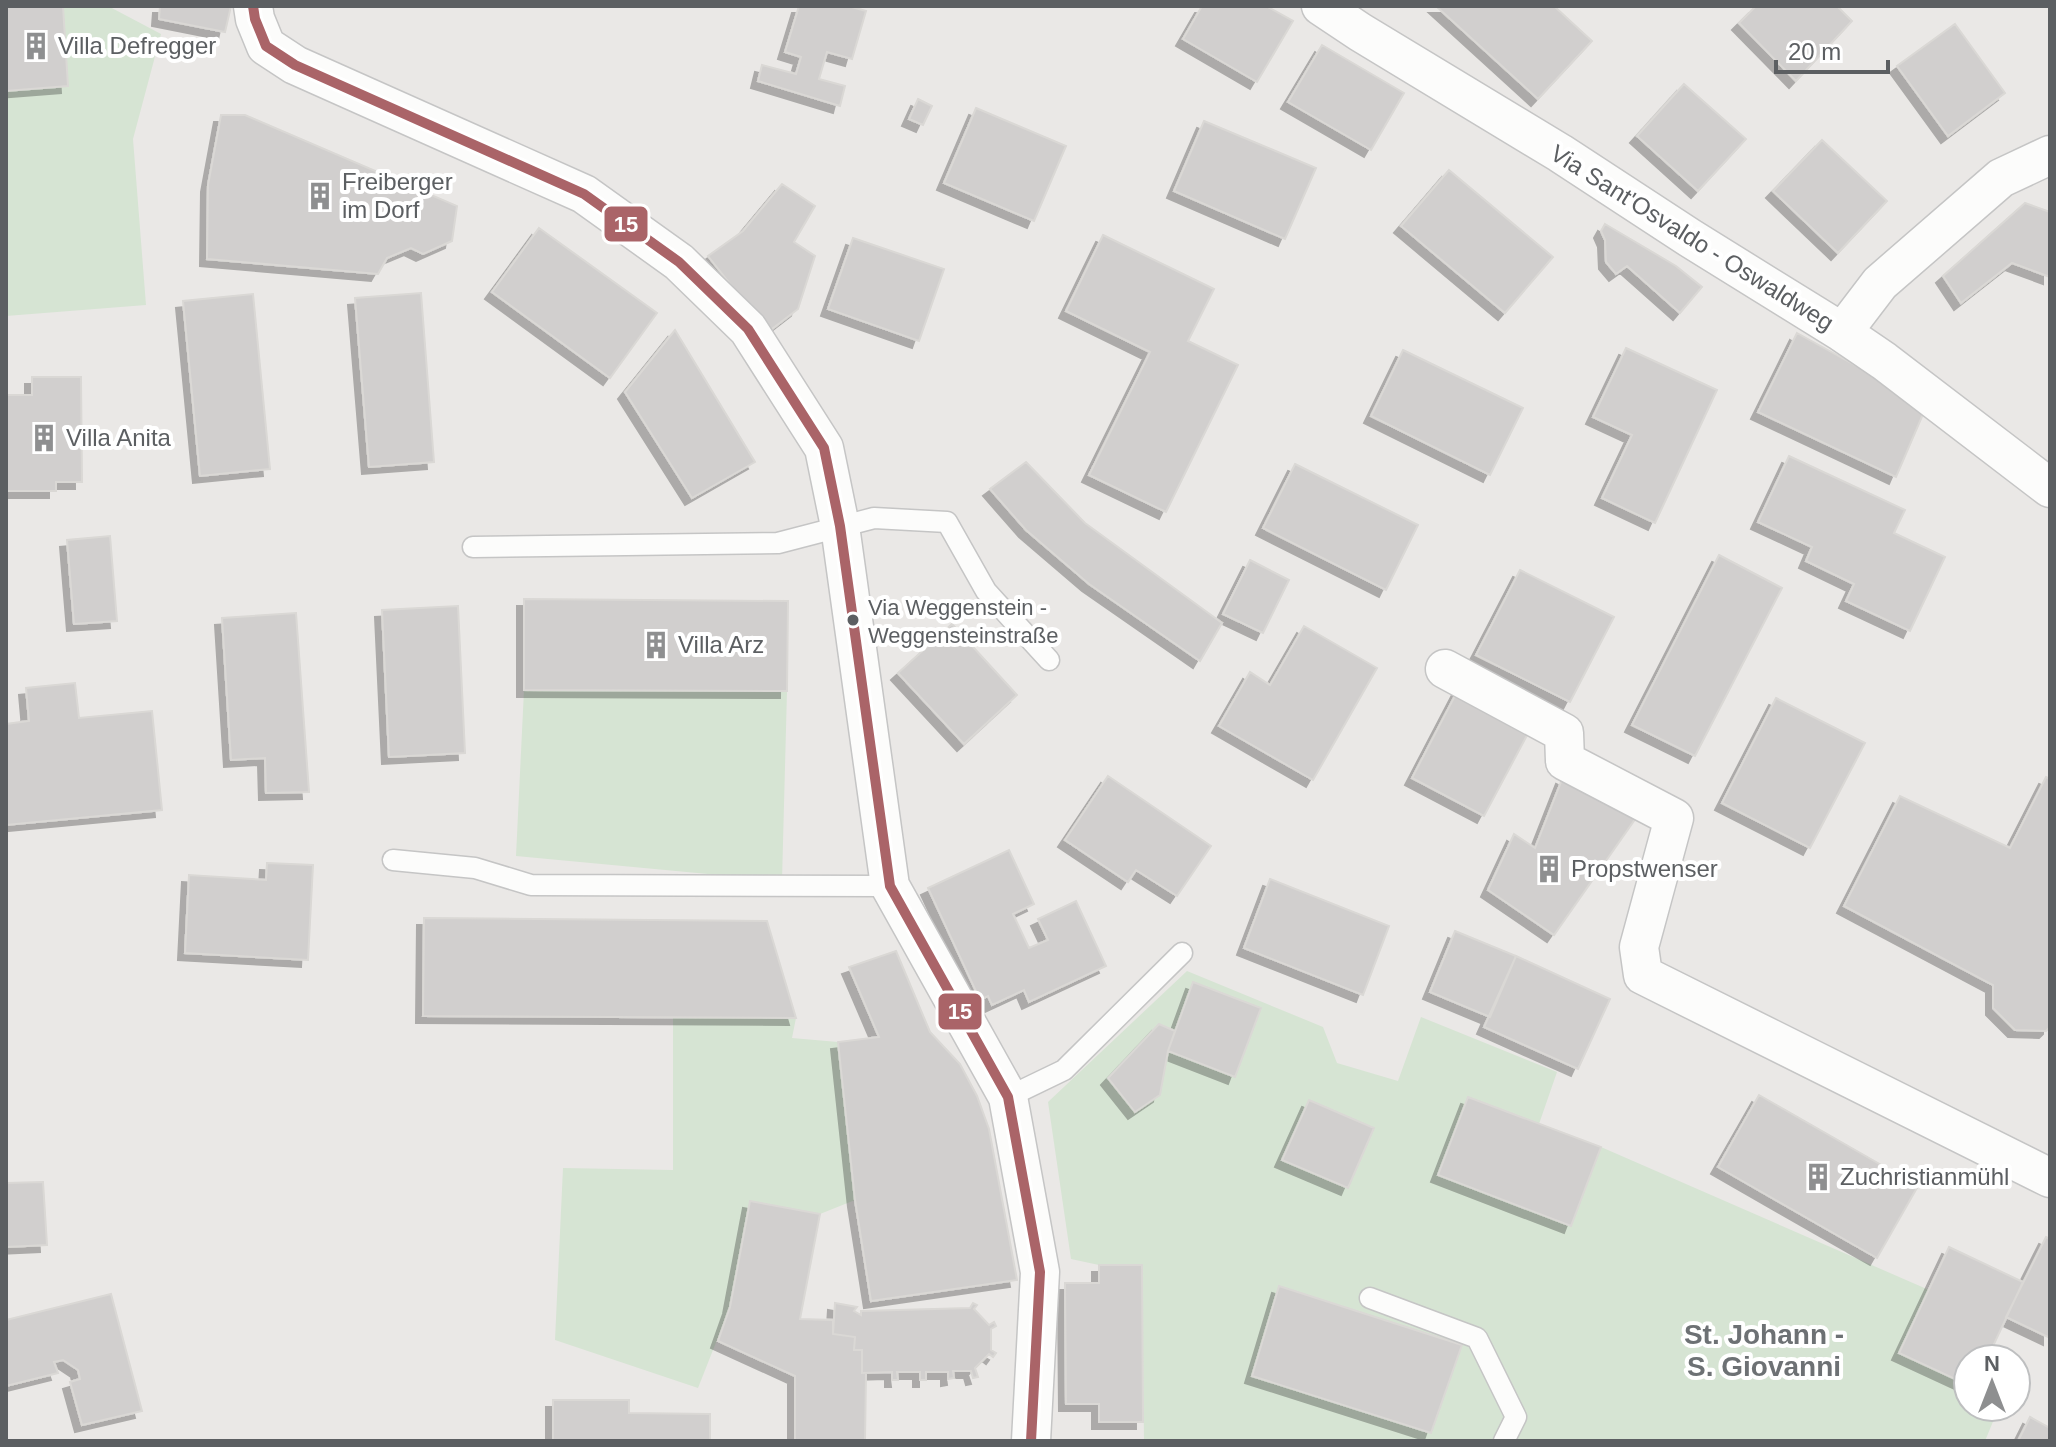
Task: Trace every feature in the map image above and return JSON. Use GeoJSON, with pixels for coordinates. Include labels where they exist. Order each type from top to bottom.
{"type":"FeatureCollection","features":[{"type":"Feature","properties":{"kind":"street"},"geometry":{"type":"LineString","coordinates":[[253,6],[266,46],[295,65],[584,194],[679,262],[748,329],[824,448],[840,526],[890,886],[1008,1097],[1040,1272],[1031,1441]]}},
{"type":"Feature","properties":{"kind":"street","name":"Via Sant'Osvaldo - Oswaldweg"},"geometry":{"type":"LineString","coordinates":[[1321,6],[1840,331],[2050,488]]}},
{"type":"Feature","properties":{"kind":"street"},"geometry":{"type":"LineString","coordinates":[[1840,331],[1880,283],[2001,178],[2050,155]]}},
{"type":"Feature","properties":{"kind":"street"},"geometry":{"type":"LineString","coordinates":[[1445,669],[1564,733],[1565,761],[1674,818],[1639,947],[1643,975],[2050,1178]]}},
{"type":"Feature","properties":{"kind":"lane"},"geometry":{"type":"LineString","coordinates":[[473,547],[778,543],[874,518],[947,522],[986,591],[1049,660]]}},
{"type":"Feature","properties":{"kind":"lane"},"geometry":{"type":"LineString","coordinates":[[393,860],[475,868],[531,885],[890,886]]}},
{"type":"Feature","properties":{"kind":"lane"},"geometry":{"type":"LineString","coordinates":[[1008,1097],[1064,1070],[1182,953]]}},
{"type":"Feature","properties":{"kind":"lane"},"geometry":{"type":"LineString","coordinates":[[1370,1298],[1477,1338],[1516,1417],[1504,1441]]}},
{"type":"Feature","properties":{"kind":"green space"},"geometry":{"type":"Polygon","coordinates":[[[6,6],[108,6],[161,34],[133,139],[146,305],[6,316],[6,6]]]}},
{"type":"Feature","properties":{"kind":"green space"},"geometry":{"type":"Polygon","coordinates":[[[524,690],[787,691],[782,881],[516,856],[524,690]]]}},
{"type":"Feature","properties":{"kind":"green space"},"geometry":{"type":"Polygon","coordinates":[[[1187,971],[1323,1027],[1337,1063],[1398,1081],[1421,1017],[1557,1072],[1539,1124],[1468,1097],[1439,1175],[1571,1226],[1601,1147],[1929,1290],[1900,1353],[1952,1377],[1952,1423],[1992,1423],[1985,1441],[1144,1441],[1142,1265],[1099,1265],[1071,1259],[1048,1102],[1187,971]]]}},
{"type":"Feature","properties":{"kind":"green space"},"geometry":{"type":"Polygon","coordinates":[[[673,1018],[796,1018],[792,1038],[838,1042],[855,1200],[820,1214],[750,1201],[730,1307],[698,1388],[555,1340],[563,1168],[673,1170],[673,1018]]]}},
{"type":"Feature","properties":{"kind":"building","name":"Villa Defregger"},"geometry":{"type":"Polygon","coordinates":[[[6,6],[63,6],[68,86],[6,91],[6,6]]]}},
{"type":"Feature","properties":{"kind":"building"},"geometry":{"type":"Polygon","coordinates":[[[160,6],[231,6],[225,32],[159,19],[160,6]]]}},
{"type":"Feature","properties":{"kind":"building"},"geometry":{"type":"Polygon","coordinates":[[[799,6],[848,6],[866,11],[852,59],[827,52],[819,79],[845,86],[840,106],[758,81],[762,65],[796,74],[801,57],[785,52],[799,6]]]}},
{"type":"Feature","properties":{"kind":"building"},"geometry":{"type":"Polygon","coordinates":[[[1202,6],[1266,6],[1293,21],[1257,82],[1183,39],[1202,6]]]}},
{"type":"Feature","properties":{"kind":"building"},"geometry":{"type":"Polygon","coordinates":[[[1436,6],[1554,6],[1592,41],[1538,99],[1436,6]]]}},
{"type":"Feature","properties":{"kind":"building"},"geometry":{"type":"Polygon","coordinates":[[[1756,6],[1837,6],[1852,21],[1796,81],[1739,23],[1756,6]]]}},
{"type":"Feature","properties":{"kind":"building"},"geometry":{"type":"Polygon","coordinates":[[[1955,24],[2005,93],[1948,136],[1897,66],[1955,24]]]}},
{"type":"Feature","properties":{"kind":"building"},"geometry":{"type":"Polygon","coordinates":[[[1322,45],[1404,93],[1371,150],[1288,102],[1322,45]]]}},
{"type":"Feature","properties":{"kind":"building"},"geometry":{"type":"Polygon","coordinates":[[[1684,84],[1746,139],[1698,191],[1637,136],[1684,84]]]}},
{"type":"Feature","properties":{"kind":"building"},"geometry":{"type":"Polygon","coordinates":[[[918,99],[932,106],[923,125],[909,119],[918,99]]]}},
{"type":"Feature","properties":{"kind":"building"},"geometry":{"type":"Polygon","coordinates":[[[976,108],[1066,146],[1034,221],[944,183],[976,108]]]}},
{"type":"Feature","properties":{"kind":"building","name":"Freiberger im Dorf"},"geometry":{"type":"Polygon","coordinates":[[[221,115],[245,115],[457,206],[452,241],[423,254],[411,248],[387,258],[378,274],[207,259],[208,185],[221,115]]]}},
{"type":"Feature","properties":{"kind":"building"},"geometry":{"type":"Polygon","coordinates":[[[1204,121],[1316,168],[1285,239],[1174,191],[1204,121]]]}},
{"type":"Feature","properties":{"kind":"building"},"geometry":{"type":"Polygon","coordinates":[[[1822,140],[1887,201],[1838,253],[1773,191],[1822,140]]]}},
{"type":"Feature","properties":{"kind":"building"},"geometry":{"type":"Polygon","coordinates":[[[1449,170],[1553,257],[1505,313],[1401,226],[1449,170]]]}},
{"type":"Feature","properties":{"kind":"building"},"geometry":{"type":"Polygon","coordinates":[[[782,184],[815,206],[794,242],[815,256],[798,309],[768,332],[708,256],[743,231],[782,184]]]}},
{"type":"Feature","properties":{"kind":"building"},"geometry":{"type":"Polygon","coordinates":[[[2025,203],[2050,212],[2050,277],[2012,263],[1961,303],[1943,276],[2025,203]]]}},
{"type":"Feature","properties":{"kind":"building"},"geometry":{"type":"Polygon","coordinates":[[[1605,224],[1676,266],[1702,287],[1680,313],[1627,266],[1616,274],[1606,262],[1605,240],[1601,231],[1605,224]]]}},
{"type":"Feature","properties":{"kind":"building"},"geometry":{"type":"Polygon","coordinates":[[[539,228],[657,313],[610,378],[492,292],[539,228]]]}},
{"type":"Feature","properties":{"kind":"building"},"geometry":{"type":"Polygon","coordinates":[[[1103,235],[1214,289],[1188,341],[1238,365],[1166,512],[1089,475],[1150,352],[1066,311],[1103,235]]]}},
{"type":"Feature","properties":{"kind":"building"},"geometry":{"type":"Polygon","coordinates":[[[853,238],[944,269],[919,341],[828,309],[853,238]]]}},
{"type":"Feature","properties":{"kind":"building"},"geometry":{"type":"Polygon","coordinates":[[[421,293],[434,462],[369,467],[355,298],[421,293]]]}},
{"type":"Feature","properties":{"kind":"building"},"geometry":{"type":"Polygon","coordinates":[[[253,294],[270,469],[200,476],[183,301],[253,294]]]}},
{"type":"Feature","properties":{"kind":"building"},"geometry":{"type":"Polygon","coordinates":[[[675,330],[755,462],[692,498],[625,392],[675,330]]]}},
{"type":"Feature","properties":{"kind":"building"},"geometry":{"type":"Polygon","coordinates":[[[1797,333],[1927,405],[1896,477],[1758,412],[1797,333]]]}},
{"type":"Feature","properties":{"kind":"building"},"geometry":{"type":"Polygon","coordinates":[[[1626,348],[1717,390],[1655,523],[1602,498],[1632,435],[1593,417],[1626,348]]]}},
{"type":"Feature","properties":{"kind":"building"},"geometry":{"type":"Polygon","coordinates":[[[1403,350],[1523,408],[1490,475],[1371,416],[1403,350]]]}},
{"type":"Feature","properties":{"kind":"building","name":"Villa Anita"},"geometry":{"type":"Polygon","coordinates":[[[32,377],[81,377],[82,482],[56,482],[56,491],[6,491],[6,395],[32,395],[32,377]]]}},
{"type":"Feature","properties":{"kind":"building"},"geometry":{"type":"Polygon","coordinates":[[[1789,456],[1905,510],[1894,533],[1945,557],[1910,631],[1846,601],[1854,584],[1806,561],[1812,547],[1758,522],[1789,456]]]}},
{"type":"Feature","properties":{"kind":"building"},"geometry":{"type":"Polygon","coordinates":[[[1026,462],[1085,523],[1222,623],[1200,661],[1089,584],[1026,530],[990,489],[1026,462]]]}},
{"type":"Feature","properties":{"kind":"building"},"geometry":{"type":"Polygon","coordinates":[[[1295,464],[1418,525],[1386,590],[1263,528],[1295,464]]]}},
{"type":"Feature","properties":{"kind":"building"},"geometry":{"type":"Polygon","coordinates":[[[110,536],[117,621],[74,624],[67,540],[110,536]]]}},
{"type":"Feature","properties":{"kind":"building"},"geometry":{"type":"Polygon","coordinates":[[[1719,555],[1782,588],[1695,756],[1632,725],[1719,555]]]}},
{"type":"Feature","properties":{"kind":"building"},"geometry":{"type":"Polygon","coordinates":[[[1250,560],[1289,580],[1263,633],[1223,614],[1250,560]]]}},
{"type":"Feature","properties":{"kind":"building"},"geometry":{"type":"Polygon","coordinates":[[[1520,570],[1614,617],[1570,702],[1476,655],[1520,570]]]}},
{"type":"Feature","properties":{"kind":"building","name":"Villa Arz"},"geometry":{"type":"Polygon","coordinates":[[[524,599],[788,601],[787,691],[524,690],[524,599]]]}},
{"type":"Feature","properties":{"kind":"building"},"geometry":{"type":"Polygon","coordinates":[[[458,606],[465,753],[389,757],[382,610],[458,606]]]}},
{"type":"Feature","properties":{"kind":"building"},"geometry":{"type":"Polygon","coordinates":[[[296,613],[309,792],[266,793],[265,758],[231,760],[222,618],[296,613]]]}},
{"type":"Feature","properties":{"kind":"building"},"geometry":{"type":"Polygon","coordinates":[[[952,624],[1017,695],[964,744],[898,673],[952,624]]]}},
{"type":"Feature","properties":{"kind":"building"},"geometry":{"type":"Polygon","coordinates":[[[1304,626],[1377,668],[1313,780],[1219,726],[1250,672],[1270,685],[1304,626]]]}},
{"type":"Feature","properties":{"kind":"building"},"geometry":{"type":"Polygon","coordinates":[[[75,683],[79,718],[152,711],[162,810],[6,825],[6,724],[29,721],[26,688],[75,683]]]}},
{"type":"Feature","properties":{"kind":"building"},"geometry":{"type":"Polygon","coordinates":[[[1459,688],[1532,726],[1484,816],[1412,778],[1459,688]]]}},
{"type":"Feature","properties":{"kind":"building"},"geometry":{"type":"Polygon","coordinates":[[[1776,698],[1865,743],[1810,848],[1722,803],[1776,698]]]}},
{"type":"Feature","properties":{"kind":"building"},"geometry":{"type":"Polygon","coordinates":[[[1108,776],[1211,846],[1177,896],[1136,870],[1128,882],[1065,840],[1108,776]]]}},
{"type":"Feature","properties":{"kind":"building","name":"Propstwenser"},"geometry":{"type":"Polygon","coordinates":[[[1563,777],[1638,815],[1554,935],[1488,890],[1514,834],[1535,848],[1563,777]]]}},
{"type":"Feature","properties":{"kind":"building"},"geometry":{"type":"Polygon","coordinates":[[[2046,777],[2050,779],[2050,1027],[2046,1031],[2015,1030],[1993,1008],[1993,985],[1844,906],[1900,796],[2010,848],[2046,777]]]}},
{"type":"Feature","properties":{"kind":"building"},"geometry":{"type":"Polygon","coordinates":[[[1009,850],[1034,904],[1013,914],[1029,948],[1048,940],[1038,919],[1076,901],[1106,966],[1029,1002],[1024,990],[992,1005],[988,996],[980,1000],[928,888],[1009,850]]]}},
{"type":"Feature","properties":{"kind":"building"},"geometry":{"type":"Polygon","coordinates":[[[267,863],[313,865],[308,960],[185,953],[189,875],[266,880],[267,863]]]}},
{"type":"Feature","properties":{"kind":"building"},"geometry":{"type":"Polygon","coordinates":[[[1270,879],[1389,926],[1363,995],[1244,948],[1270,879]]]}},
{"type":"Feature","properties":{"kind":"building"},"geometry":{"type":"Polygon","coordinates":[[[424,918],[767,921],[796,1018],[423,1016],[424,918]]]}},
{"type":"Feature","properties":{"kind":"building"},"geometry":{"type":"Polygon","coordinates":[[[1455,931],[1516,956],[1490,1017],[1430,992],[1455,931]]]}},
{"type":"Feature","properties":{"kind":"building"},"geometry":{"type":"Polygon","coordinates":[[[896,951],[930,1032],[960,1064],[977,1096],[989,1129],[1017,1280],[871,1301],[855,1200],[838,1042],[879,1037],[849,967],[896,951]]]}},
{"type":"Feature","properties":{"kind":"building"},"geometry":{"type":"Polygon","coordinates":[[[1516,956],[1610,999],[1578,1069],[1484,1027],[1516,956]]]}},
{"type":"Feature","properties":{"kind":"building"},"geometry":{"type":"Polygon","coordinates":[[[1193,982],[1261,1008],[1235,1077],[1168,1051],[1193,982]]]}},
{"type":"Feature","properties":{"kind":"building"},"geometry":{"type":"Polygon","coordinates":[[[1159,1024],[1175,1031],[1160,1095],[1135,1112],[1108,1078],[1159,1024]]]}},
{"type":"Feature","properties":{"kind":"building","name":"Zuchristianmühl"},"geometry":{"type":"Polygon","coordinates":[[[1759,1095],[1918,1186],[1877,1258],[1718,1167],[1759,1095]]]}},
{"type":"Feature","properties":{"kind":"building"},"geometry":{"type":"Polygon","coordinates":[[[1468,1097],[1601,1147],[1571,1226],[1438,1175],[1468,1097]]]}},
{"type":"Feature","properties":{"kind":"building"},"geometry":{"type":"Polygon","coordinates":[[[1309,1100],[1374,1128],[1348,1188],[1282,1160],[1309,1100]]]}},
{"type":"Feature","properties":{"kind":"building"},"geometry":{"type":"Polygon","coordinates":[[[43,1182],[47,1245],[6,1247],[6,1183],[43,1182]]]}},
{"type":"Feature","properties":{"kind":"building"},"geometry":{"type":"Polygon","coordinates":[[[750,1201],[820,1214],[800,1319],[833,1320],[833,1334],[855,1337],[854,1350],[862,1350],[862,1373],[866,1373],[865,1441],[795,1441],[795,1376],[718,1341],[730,1307],[750,1201]]]}},
{"type":"Feature","properties":{"kind":"building"},"geometry":{"type":"Polygon","coordinates":[[[2046,1237],[2050,1239],[2050,1338],[2006,1317],[2046,1237]]]}},
{"type":"Feature","properties":{"kind":"building"},"geometry":{"type":"Polygon","coordinates":[[[1949,1247],[2023,1282],[1994,1343],[1952,1343],[1952,1378],[1899,1353],[1949,1247]]]}},
{"type":"Feature","properties":{"kind":"building"},"geometry":{"type":"Polygon","coordinates":[[[1099,1265],[1142,1265],[1143,1422],[1099,1422],[1099,1404],[1066,1404],[1065,1283],[1099,1283],[1099,1265]]]}},
{"type":"Feature","properties":{"kind":"building"},"geometry":{"type":"Polygon","coordinates":[[[1279,1286],[1462,1345],[1431,1433],[1252,1376],[1279,1286]]]}},
{"type":"Feature","properties":{"kind":"building"},"geometry":{"type":"Polygon","coordinates":[[[111,1294],[142,1411],[82,1425],[70,1382],[80,1379],[78,1370],[63,1360],[54,1362],[58,1373],[6,1386],[6,1320],[111,1294]]]}},
{"type":"Feature","properties":{"kind":"building"},"geometry":{"type":"Polygon","coordinates":[[[835,1303],[857,1307],[854,1311],[861,1315],[861,1311],[970,1308],[973,1303],[977,1305],[974,1309],[989,1325],[994,1322],[996,1326],[991,1329],[991,1350],[996,1353],[993,1357],[989,1354],[975,1368],[978,1377],[973,1378],[971,1371],[953,1371],[954,1378],[948,1379],[948,1372],[926,1372],[926,1380],[920,1380],[920,1372],[897,1372],[898,1380],[892,1380],[892,1372],[862,1373],[862,1350],[854,1350],[855,1337],[833,1334],[835,1303]]]}},
{"type":"Feature","properties":{"kind":"building"},"geometry":{"type":"Polygon","coordinates":[[[553,1400],[629,1400],[629,1413],[710,1414],[710,1441],[553,1441],[553,1400]]]}},
{"type":"Feature","properties":{"kind":"building"},"geometry":{"type":"Polygon","coordinates":[[[2032,1418],[2050,1428],[2050,1441],[2018,1441],[2027,1423],[2032,1423],[2032,1418]]]}},
{"type":"Feature","properties":{"kind":"transit line","name":"15"},"geometry":{"type":"LineString","coordinates":[[253,6],[266,46],[295,65],[584,194],[679,262],[748,329],[824,448],[840,526],[890,886],[1008,1097],[1040,1272],[1031,1441]]}},
{"type":"Feature","properties":{"kind":"place","name":"Villa Defregger"},"geometry":{"type":"Point","coordinates":[36,46]}},
{"type":"Feature","properties":{"kind":"place","name":"Freiberger im Dorf"},"geometry":{"type":"Point","coordinates":[320,196]}},
{"type":"Feature","properties":{"kind":"place","name":"Villa Anita"},"geometry":{"type":"Point","coordinates":[44,438]}},
{"type":"Feature","properties":{"kind":"place","name":"Via Weggenstein - Weggensteinstraße"},"geometry":{"type":"Point","coordinates":[853,620]}},
{"type":"Feature","properties":{"kind":"place","name":"Villa Arz"},"geometry":{"type":"Point","coordinates":[656,645]}},
{"type":"Feature","properties":{"kind":"place","name":"Propstwenser"},"geometry":{"type":"Point","coordinates":[1549,869]}},
{"type":"Feature","properties":{"kind":"place","name":"Zuchristianmühl"},"geometry":{"type":"Point","coordinates":[1818,1177]}},
{"type":"Feature","properties":{"kind":"district","name":"St. Johann - S. Giovanni"},"geometry":{"type":"Point","coordinates":[1764,1350]}}]}
